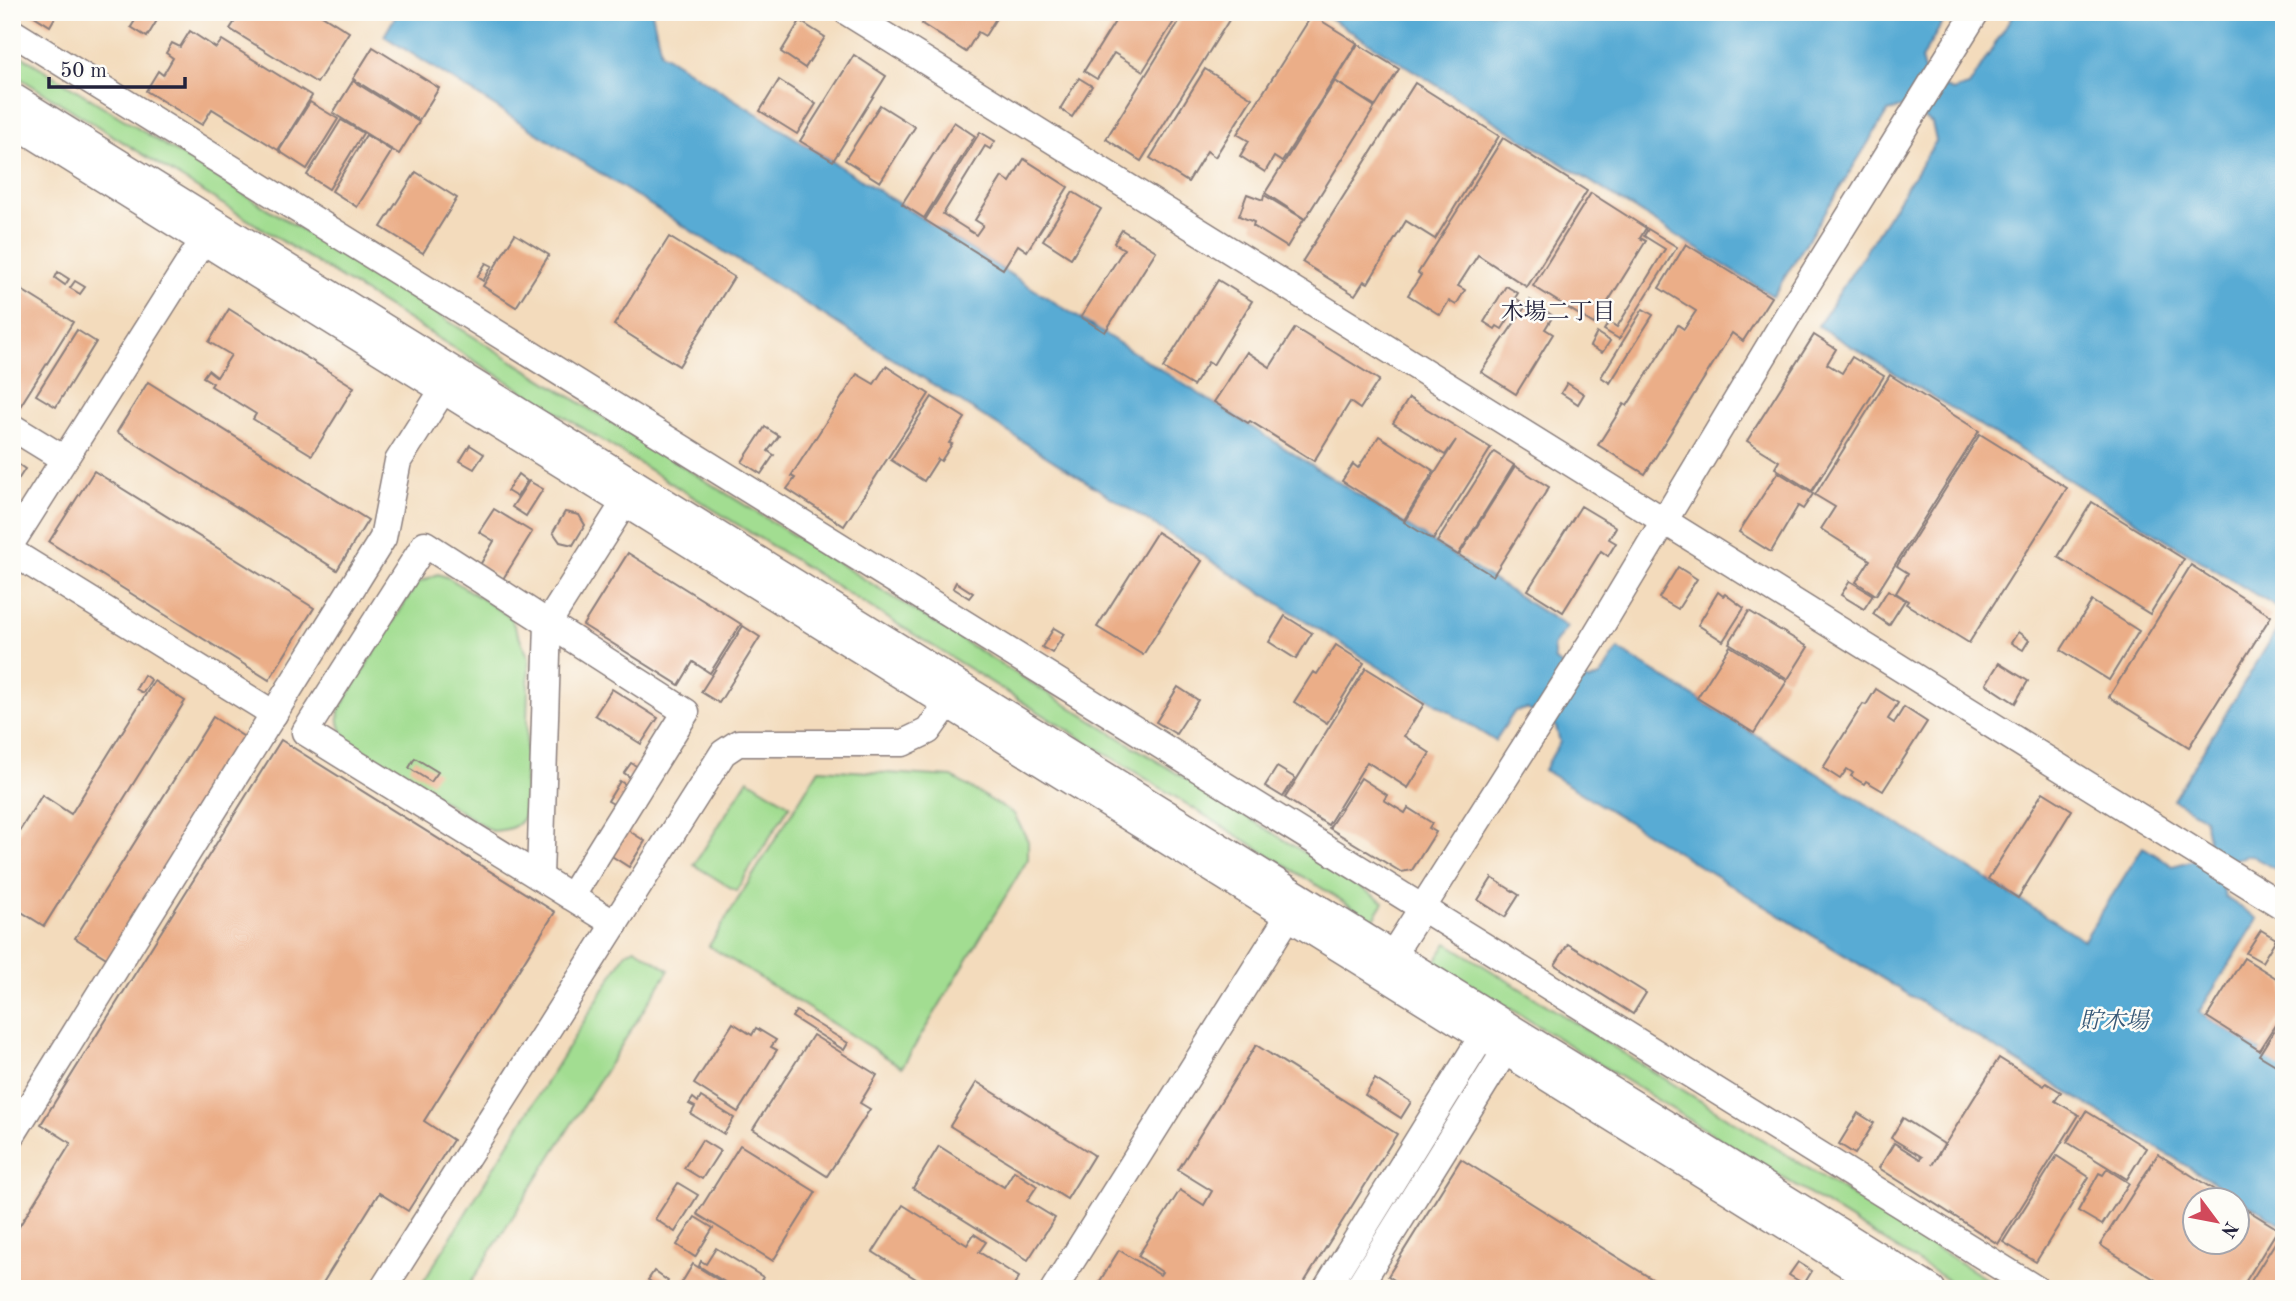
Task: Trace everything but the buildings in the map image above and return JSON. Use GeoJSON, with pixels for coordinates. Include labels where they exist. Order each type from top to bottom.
{"type":"FeatureCollection","features":[{"type":"Feature","properties":{"kind":"street"},"geometry":{"type":"LineString","coordinates":[[848,12],[2282,906]]}},
{"type":"Feature","properties":{"kind":"street"},"geometry":{"type":"LineString","coordinates":[[1393,954],[1592,640],[1662,521],[1976,12]]}},
{"type":"Feature","properties":{"kind":"street"},"geometry":{"type":"LineString","coordinates":[[12,32],[2036,1289]]}},
{"type":"Feature","properties":{"kind":"street"},"geometry":{"type":"LineString","coordinates":[[12,96],[443,390],[630,494]]}},
{"type":"Feature","properties":{"kind":"street"},"geometry":{"type":"LineString","coordinates":[[12,122],[209,231],[1488,1027],[1932,1289]]}},
{"type":"Feature","properties":{"kind":"street"},"geometry":{"type":"LineString","coordinates":[[12,542],[209,231]]}},
{"type":"Feature","properties":{"kind":"street"},"geometry":{"type":"LineString","coordinates":[[12,1135],[383,538],[398,461],[443,390]]}},
{"type":"Feature","properties":{"kind":"street"},"geometry":{"type":"LineString","coordinates":[[12,428],[64,459]]}},
{"type":"Feature","properties":{"kind":"street"},"geometry":{"type":"LineString","coordinates":[[540,877],[548,623],[630,494]]}},
{"type":"Feature","properties":{"kind":"street"},"geometry":{"type":"LineString","coordinates":[[571,897],[686,712],[425,544],[305,732],[540,877],[571,897],[615,924]]}},
{"type":"Feature","properties":{"kind":"street"},"geometry":{"type":"LineString","coordinates":[[12,552],[274,713]]}},
{"type":"Feature","properties":{"kind":"street"},"geometry":{"type":"LineString","coordinates":[[383,1289],[723,753],[738,743],[903,743],[928,732],[954,696]]}},
{"type":"Feature","properties":{"kind":"street"},"geometry":{"type":"LineString","coordinates":[[1295,906],[1393,954],[1488,1027]]}},
{"type":"Feature","properties":{"kind":"street"},"geometry":{"type":"LineString","coordinates":[[1054,1289],[1295,906]]}},
{"type":"Feature","properties":{"kind":"street"},"geometry":{"type":"LineString","coordinates":[[1326,1289],[1488,1027]]}},
{"type":"Feature","properties":{"kind":"street"},"geometry":{"type":"LineString","coordinates":[[1357,1289],[1511,1041]]}},
{"type":"Feature","properties":{"kind":"street"},"geometry":{"type":"LineString","coordinates":[[1511,1041],[1887,1289]]}},
{"type":"Feature","properties":{"kind":"green space"},"geometry":{"type":"Polygon","coordinates":[[[12,50],[1384,902],[1373,920],[12,73],[12,50]]]}},
{"type":"Feature","properties":{"kind":"green space"},"geometry":{"type":"Polygon","coordinates":[[[438,574],[449,578],[510,617],[529,658],[524,816],[518,824],[506,829],[492,831],[351,743],[339,724],[339,710],[417,583],[438,574]]]}},
{"type":"Feature","properties":{"kind":"green space"},"geometry":{"type":"Polygon","coordinates":[[[819,769],[952,777],[1014,814],[1028,841],[1028,859],[902,1067],[709,946],[819,769]]]}},
{"type":"Feature","properties":{"kind":"green space"},"geometry":{"type":"Polygon","coordinates":[[[748,779],[790,805],[736,891],[694,865],[748,779]]]}},
{"type":"Feature","properties":{"kind":"green space"},"geometry":{"type":"Polygon","coordinates":[[[1447,943],[2002,1289],[1962,1289],[1435,962],[1447,943]]]}},
{"type":"Feature","properties":{"kind":"green space"},"geometry":{"type":"Polygon","coordinates":[[[635,948],[669,970],[467,1289],[419,1289],[626,953],[635,948]]]}},
{"type":"Feature","properties":{"kind":"water","name":"貯木場"},"geometry":{"type":"Polygon","coordinates":[[[398,12],[652,12],[661,53],[1567,627],[1553,646],[1555,661],[1588,681],[1600,677],[1618,649],[2084,940],[2143,847],[2173,866],[2194,860],[2208,840],[2204,818],[2173,800],[2284,618],[2284,874],[2250,855],[2232,860],[2221,880],[2225,897],[2258,919],[2199,1012],[2284,1065],[2284,1226],[2250,1205],[2250,1186],[2219,1186],[1544,770],[1560,742],[1556,727],[1527,709],[1515,711],[1495,741],[384,36],[398,12]]]}},
{"type":"Feature","properties":{"kind":"water"},"geometry":{"type":"Polygon","coordinates":[[[1320,12],[1949,12],[1921,59],[1925,75],[1952,91],[1969,86],[2015,12],[2254,12],[2284,31],[2284,612],[1818,326],[1936,141],[1932,123],[1905,107],[1888,111],[1773,296],[1320,12]]]}},
{"type":"Feature","properties":{"kind":"district","name":"木場二丁目"},"geometry":{"type":"Point","coordinates":[1558,312]}}]}
